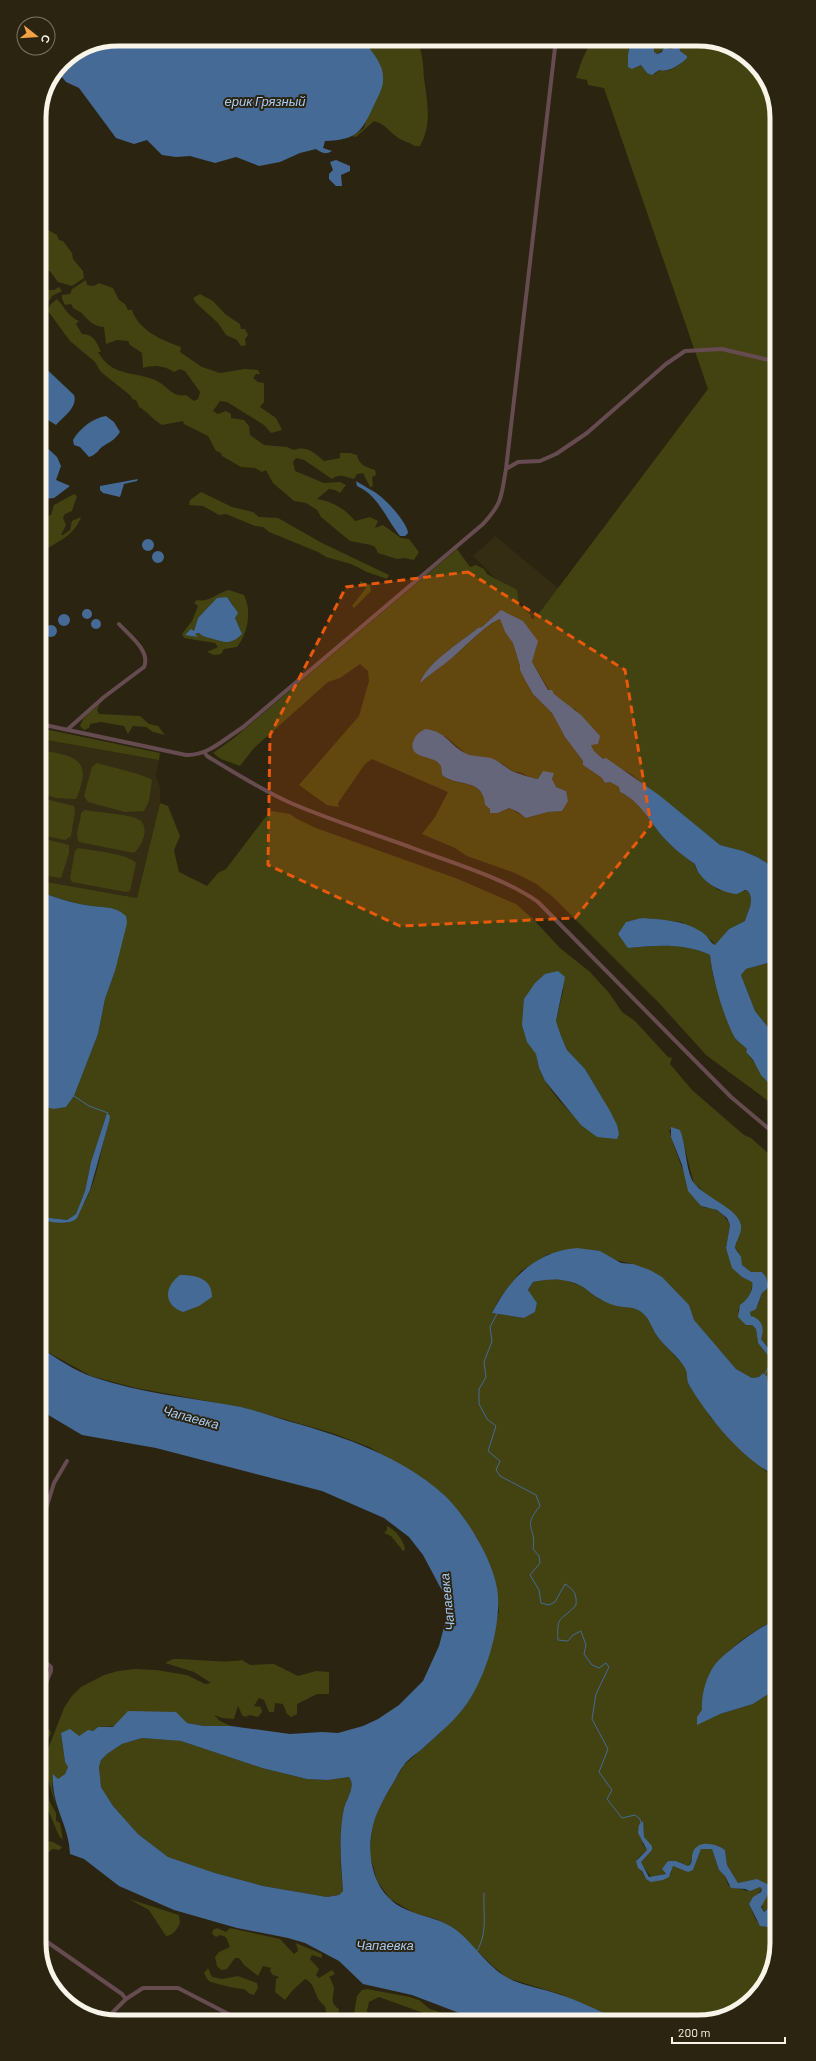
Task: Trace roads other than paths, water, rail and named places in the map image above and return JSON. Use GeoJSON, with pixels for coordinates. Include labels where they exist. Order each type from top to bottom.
{"type":"FeatureCollection","features":[{"type":"Feature","properties":{"kind":"street"},"geometry":{"type":"LineString","coordinates":[[46,725],[186,755],[205,753],[242,728],[483,524],[497,509],[501,499],[506,469],[555,46]]}},
{"type":"Feature","properties":{"kind":"street"},"geometry":{"type":"LineString","coordinates":[[506,469],[518,462],[540,461],[556,454],[592,429],[666,364],[685,351],[722,349],[770,360]]}},
{"type":"Feature","properties":{"kind":"street"},"geometry":{"type":"LineString","coordinates":[[68,730],[104,697],[144,667],[147,660],[144,652],[120,624]]}},
{"type":"Feature","properties":{"kind":"street"},"geometry":{"type":"LineString","coordinates":[[205,753],[245,779],[292,803],[456,864],[514,887],[527,894],[538,902],[731,1097],[770,1130]]}},
{"type":"Feature","properties":{"kind":"street"},"geometry":{"type":"LineString","coordinates":[[46,1509],[54,1483],[67,1461]]}},
{"type":"Feature","properties":{"kind":"street"},"geometry":{"type":"LineString","coordinates":[[46,1662],[49,1664],[51,1671],[46,1682]]}},
{"type":"Feature","properties":{"kind":"street"},"geometry":{"type":"LineString","coordinates":[[46,1941],[122,1994],[126,1999]]}},
{"type":"Feature","properties":{"kind":"street"},"geometry":{"type":"LineString","coordinates":[[110,2015],[126,1999],[143,1988],[178,1988],[230,2015]]}},
{"type":"Feature","properties":{"kind":"water","name":"ерик Грязный"},"geometry":{"type":"Polygon","coordinates":[[[118,46],[372,46],[370,49],[377,58],[383,73],[383,84],[381,90],[366,121],[358,132],[345,139],[325,141],[323,148],[332,151],[327,153],[316,149],[300,153],[280,162],[259,166],[236,157],[215,163],[190,156],[176,157],[162,155],[147,140],[134,144],[116,138],[79,88],[66,82],[60,75],[78,58],[86,53],[100,48],[118,46]]]}},
{"type":"Feature","properties":{"kind":"water"},"geometry":{"type":"Polygon","coordinates":[[[630,46],[655,46],[654,52],[657,54],[662,52],[664,47],[671,49],[675,46],[679,46],[680,51],[687,56],[687,58],[674,68],[662,71],[659,70],[652,75],[647,73],[641,65],[632,69],[628,67],[630,46]]]}},
{"type":"Feature","properties":{"kind":"water"},"geometry":{"type":"Polygon","coordinates":[[[336,160],[350,166],[350,171],[341,175],[342,186],[336,186],[329,179],[329,174],[333,170],[330,162],[336,160]]]}},
{"type":"Feature","properties":{"kind":"water"},"geometry":{"type":"Polygon","coordinates":[[[46,369],[74,395],[75,399],[72,407],[56,425],[46,419],[46,369]]]}},
{"type":"Feature","properties":{"kind":"water"},"geometry":{"type":"Polygon","coordinates":[[[106,416],[114,422],[120,432],[113,440],[103,446],[94,455],[89,457],[80,447],[74,445],[73,440],[79,431],[87,424],[106,416]]]}},
{"type":"Feature","properties":{"kind":"water"},"geometry":{"type":"Polygon","coordinates":[[[46,447],[57,457],[61,466],[56,480],[70,486],[54,498],[46,499],[46,447]]]}},
{"type":"Feature","properties":{"kind":"water"},"geometry":{"type":"Polygon","coordinates":[[[138,479],[137,481],[124,484],[120,497],[103,493],[100,490],[100,486],[138,479]]]}},
{"type":"Feature","properties":{"kind":"water"},"geometry":{"type":"Polygon","coordinates":[[[356,481],[384,499],[405,524],[408,533],[405,536],[400,536],[382,508],[365,490],[357,486],[356,481]]]}},
{"type":"Feature","properties":{"kind":"water"},"geometry":{"type":"Polygon","coordinates":[[[150,539],[153,540],[153,550],[146,551],[143,550],[142,543],[143,540],[150,539]]]}},
{"type":"Feature","properties":{"kind":"water"},"geometry":{"type":"Polygon","coordinates":[[[160,551],[163,552],[163,562],[156,563],[153,562],[152,555],[153,552],[160,551]]]}},
{"type":"Feature","properties":{"kind":"water"},"geometry":{"type":"Polygon","coordinates":[[[227,597],[238,613],[235,618],[242,634],[238,638],[227,642],[205,637],[199,633],[195,634],[198,637],[185,635],[191,629],[194,631],[198,618],[217,598],[227,597]]]}},
{"type":"Feature","properties":{"kind":"water"},"geometry":{"type":"Polygon","coordinates":[[[85,609],[89,609],[92,614],[89,619],[85,619],[82,616],[82,612],[85,609]]]}},
{"type":"Feature","properties":{"kind":"water"},"geometry":{"type":"Polygon","coordinates":[[[501,610],[523,621],[538,641],[532,662],[548,690],[552,690],[554,694],[581,715],[600,736],[598,744],[591,745],[594,751],[603,759],[606,758],[659,795],[720,845],[743,851],[757,857],[767,863],[770,867],[770,962],[746,969],[741,975],[755,1011],[770,1030],[770,1085],[761,1075],[753,1060],[746,1052],[747,1049],[735,1038],[731,1030],[719,998],[710,955],[691,948],[670,946],[628,948],[618,934],[626,922],[644,918],[666,920],[693,927],[707,936],[715,945],[729,929],[745,921],[751,902],[748,891],[745,890],[737,894],[731,893],[718,889],[706,881],[697,870],[695,864],[678,852],[667,841],[639,806],[620,792],[619,787],[610,782],[605,783],[602,778],[583,765],[583,761],[565,737],[552,713],[533,694],[525,680],[520,670],[513,643],[505,632],[500,619],[488,626],[452,658],[420,683],[424,675],[437,660],[478,628],[482,627],[501,610]]]}},
{"type":"Feature","properties":{"kind":"water"},"geometry":{"type":"Polygon","coordinates":[[[66,614],[69,615],[69,625],[62,626],[59,625],[58,618],[59,615],[66,614]]]}},
{"type":"Feature","properties":{"kind":"water"},"geometry":{"type":"Polygon","coordinates":[[[94,619],[98,619],[101,624],[98,629],[94,629],[91,626],[91,622],[94,619]]]}},
{"type":"Feature","properties":{"kind":"water"},"geometry":{"type":"Polygon","coordinates":[[[53,625],[56,626],[56,636],[46,636],[46,626],[53,625]]]}},
{"type":"Feature","properties":{"kind":"water"},"geometry":{"type":"Polygon","coordinates":[[[426,729],[444,736],[457,748],[467,754],[491,758],[512,771],[525,776],[538,779],[543,771],[554,773],[552,779],[556,787],[566,791],[568,801],[562,811],[548,812],[526,818],[509,808],[498,813],[490,813],[490,809],[485,805],[480,790],[469,784],[448,779],[442,775],[441,766],[435,760],[419,755],[413,750],[412,747],[415,737],[426,729]]]}},
{"type":"Feature","properties":{"kind":"water"},"geometry":{"type":"Polygon","coordinates":[[[46,894],[79,904],[118,910],[126,916],[127,923],[115,971],[105,999],[98,1034],[74,1096],[66,1107],[53,1109],[46,1107],[46,894]]]}},
{"type":"Feature","properties":{"kind":"water"},"geometry":{"type":"Polygon","coordinates":[[[558,971],[565,977],[556,1021],[561,1036],[567,1050],[585,1069],[610,1111],[617,1125],[619,1134],[617,1139],[597,1137],[581,1125],[545,1081],[539,1068],[536,1054],[527,1042],[522,1025],[524,999],[535,983],[545,974],[558,971]]]}},
{"type":"Feature","properties":{"kind":"water"},"geometry":{"type":"Polygon","coordinates":[[[107,1113],[110,1116],[109,1122],[90,1190],[77,1218],[65,1223],[46,1221],[46,1217],[67,1220],[76,1214],[85,1191],[91,1162],[107,1113]]]}},
{"type":"Feature","properties":{"kind":"water"},"geometry":{"type":"Polygon","coordinates":[[[671,1127],[680,1130],[689,1172],[694,1183],[705,1193],[734,1213],[739,1219],[741,1228],[735,1248],[741,1257],[742,1265],[751,1272],[762,1272],[766,1277],[769,1287],[762,1293],[756,1309],[750,1312],[751,1316],[758,1319],[762,1324],[763,1331],[761,1339],[770,1350],[770,1358],[758,1343],[756,1329],[752,1325],[746,1325],[738,1317],[740,1305],[745,1301],[751,1292],[752,1282],[742,1277],[732,1268],[726,1248],[730,1225],[727,1218],[717,1210],[701,1206],[688,1191],[682,1165],[671,1137],[671,1127]]]}},
{"type":"Feature","properties":{"kind":"water"},"geometry":{"type":"Polygon","coordinates":[[[577,1248],[600,1251],[621,1263],[633,1264],[650,1270],[662,1277],[689,1305],[694,1320],[736,1369],[752,1378],[759,1377],[763,1373],[767,1376],[768,1383],[770,1385],[770,1472],[750,1459],[716,1424],[689,1385],[686,1370],[682,1364],[660,1340],[648,1320],[640,1311],[634,1308],[617,1306],[608,1303],[577,1284],[565,1280],[553,1279],[533,1282],[528,1290],[537,1303],[535,1312],[524,1318],[492,1313],[507,1288],[526,1268],[549,1255],[562,1250],[577,1248]]]}},
{"type":"Feature","properties":{"kind":"water"},"geometry":{"type":"Polygon","coordinates":[[[180,1275],[202,1279],[209,1286],[212,1297],[199,1306],[183,1312],[176,1309],[169,1300],[168,1295],[171,1285],[180,1275]]]}},
{"type":"Feature","properties":{"kind":"water","name":"Чапаевка"},"geometry":{"type":"Polygon","coordinates":[[[46,1351],[80,1372],[111,1383],[166,1395],[241,1407],[351,1441],[390,1458],[409,1469],[443,1494],[460,1513],[484,1550],[490,1563],[497,1588],[498,1602],[495,1635],[485,1668],[471,1697],[453,1720],[406,1763],[378,1811],[374,1822],[370,1845],[376,1879],[389,1898],[396,1904],[452,1927],[459,1932],[493,1967],[508,1978],[573,1999],[609,2015],[464,2015],[412,1995],[363,1984],[339,1961],[305,1943],[288,1938],[237,1928],[174,1910],[119,1886],[84,1859],[70,1854],[67,1833],[57,1806],[53,1786],[53,1774],[58,1779],[65,1774],[68,1767],[65,1762],[61,1733],[70,1729],[79,1736],[88,1730],[93,1731],[98,1727],[113,1727],[128,1711],[176,1712],[187,1723],[204,1726],[231,1726],[290,1734],[322,1732],[338,1733],[363,1726],[378,1719],[399,1705],[423,1681],[439,1646],[448,1612],[447,1600],[423,1555],[409,1537],[384,1518],[322,1491],[156,1448],[82,1435],[46,1413],[46,1351]],[[142,1738],[122,1744],[107,1754],[101,1760],[99,1767],[101,1787],[113,1806],[138,1834],[168,1857],[215,1873],[263,1886],[327,1897],[339,1895],[343,1891],[340,1850],[341,1829],[344,1808],[352,1784],[349,1777],[328,1780],[307,1779],[262,1768],[181,1741],[142,1738]]]}},
{"type":"Feature","properties":{"kind":"water"},"geometry":{"type":"Polygon","coordinates":[[[770,1623],[770,1693],[753,1704],[720,1714],[697,1725],[697,1717],[702,1710],[702,1699],[705,1687],[714,1666],[725,1654],[770,1623]]]}},
{"type":"Feature","properties":{"kind":"water"},"geometry":{"type":"Polygon","coordinates":[[[643,1821],[644,1837],[652,1846],[652,1850],[641,1862],[649,1877],[666,1874],[662,1869],[668,1861],[676,1861],[688,1866],[690,1865],[693,1852],[699,1845],[708,1844],[717,1846],[725,1850],[727,1865],[738,1883],[757,1879],[769,1885],[769,1893],[761,1907],[764,1912],[770,1907],[770,1926],[760,1926],[749,1904],[753,1897],[761,1892],[762,1889],[760,1887],[750,1891],[731,1888],[725,1876],[719,1870],[712,1849],[701,1849],[693,1870],[688,1872],[673,1866],[669,1877],[663,1880],[651,1882],[646,1879],[642,1871],[638,1868],[636,1861],[647,1850],[638,1833],[639,1825],[643,1821]]]}},
{"type":"Feature","properties":{"kind":"waterway"},"geometry":{"type":"LineString","coordinates":[[74,1096],[89,1106],[108,1113]]}},
{"type":"Feature","properties":{"kind":"waterway"},"geometry":{"type":"LineString","coordinates":[[497,1314],[490,1327],[492,1341],[484,1362],[486,1377],[479,1389],[479,1404],[487,1419],[496,1426],[488,1451],[500,1461],[496,1470],[500,1476],[536,1495],[540,1506],[531,1519],[530,1524],[534,1541],[533,1549],[539,1556],[540,1563],[530,1575],[539,1590],[541,1603],[549,1605],[555,1602],[565,1584],[573,1590],[575,1595],[576,1605],[559,1621],[558,1640],[568,1641],[573,1635],[581,1631],[586,1645],[584,1654],[592,1665],[599,1668],[606,1663],[609,1667],[596,1694],[592,1719],[608,1749],[599,1772],[612,1790],[607,1799],[622,1818],[635,1815],[640,1819],[641,1824]]}},
{"type":"Feature","properties":{"kind":"waterway"},"geometry":{"type":"LineString","coordinates":[[765,1374],[770,1363]]}},
{"type":"Feature","properties":{"kind":"waterway"},"geometry":{"type":"LineString","coordinates":[[477,1951],[483,1937],[484,1930],[484,1893]]}}]}
